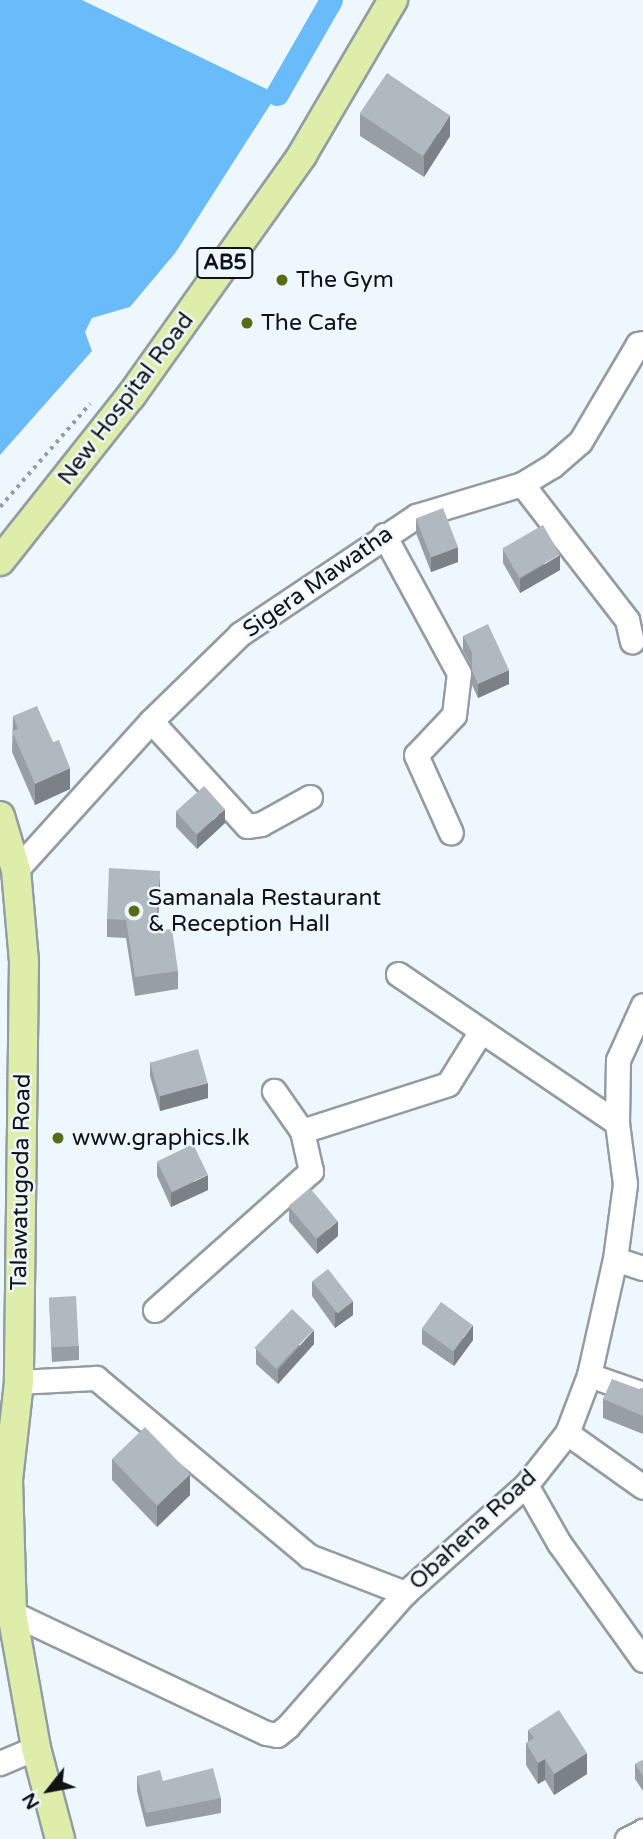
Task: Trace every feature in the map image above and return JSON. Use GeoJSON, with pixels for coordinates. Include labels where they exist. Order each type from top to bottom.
{"type":"FeatureCollection","features":[{"type":"Feature","properties":{"kind":"main road","name":"New Hospital Road"},"geometry":{"type":"LineString","coordinates":[[1,553],[39,514],[131,397],[302,155],[393,0]]}},
{"type":"Feature","properties":{"kind":"main road","name":"Talawatugoda Road"},"geometry":{"type":"LineString","coordinates":[[0,816],[16,870],[24,961],[19,1382],[8,1480],[12,1613],[36,1748],[60,1839]]}},
{"type":"Feature","properties":{"kind":"street","name":"Sigera Mawatha"},"geometry":{"type":"LineString","coordinates":[[16,870],[151,721],[240,634],[416,516],[522,484],[552,466],[580,442],[638,344],[643,343]]}},
{"type":"Feature","properties":{"kind":"street"},"geometry":{"type":"LineString","coordinates":[[522,484],[627,620],[632,641]]}},
{"type":"Feature","properties":{"kind":"street"},"geometry":{"type":"LineString","coordinates":[[384,535],[459,673],[454,715],[416,755],[451,833]]}},
{"type":"Feature","properties":{"kind":"street"},"geometry":{"type":"LineString","coordinates":[[151,721],[247,826],[261,824],[310,797]]}},
{"type":"Feature","properties":{"kind":"street"},"geometry":{"type":"LineString","coordinates":[[398,974],[617,1123]]}},
{"type":"Feature","properties":{"kind":"street","name":"Obahena Road"},"geometry":{"type":"LineString","coordinates":[[12,1613],[266,1733],[277,1735],[405,1593],[526,1485],[567,1433],[589,1375],[615,1259],[625,1184],[617,1123],[618,1060],[643,1005]]}},
{"type":"Feature","properties":{"kind":"street"},"geometry":{"type":"LineString","coordinates":[[302,1131],[448,1084],[481,1031]]}},
{"type":"Feature","properties":{"kind":"street"},"geometry":{"type":"LineString","coordinates":[[155,1310],[311,1171],[302,1131],[274,1091]]}},
{"type":"Feature","properties":{"kind":"street"},"geometry":{"type":"LineString","coordinates":[[615,1259],[643,1268]]}},
{"type":"Feature","properties":{"kind":"street"},"geometry":{"type":"LineString","coordinates":[[589,1375],[643,1394]]}},
{"type":"Feature","properties":{"kind":"street"},"geometry":{"type":"LineString","coordinates":[[19,1382],[96,1378],[309,1556],[405,1593]]}},
{"type":"Feature","properties":{"kind":"street"},"geometry":{"type":"LineString","coordinates":[[567,1433],[643,1487]]}},
{"type":"Feature","properties":{"kind":"street"},"geometry":{"type":"LineString","coordinates":[[526,1485],[559,1543],[643,1660]]}},
{"type":"Feature","properties":{"kind":"street"},"geometry":{"type":"LineString","coordinates":[[0,1763],[36,1748]]}},
{"type":"Feature","properties":{"kind":"street"},"geometry":{"type":"LineString","coordinates":[[627,1839],[643,1831]]}},
{"type":"Feature","properties":{"kind":"water"},"geometry":{"type":"Polygon","coordinates":[[[0,0],[82,0],[277,94],[176,252],[130,307],[92,318],[85,332],[92,351],[0,455],[0,0]]]}},
{"type":"Feature","properties":{"kind":"building"},"geometry":{"type":"Polygon","coordinates":[[[387,73],[450,115],[423,156],[360,114],[387,73]]]}},
{"type":"Feature","properties":{"kind":"building"},"geometry":{"type":"Polygon","coordinates":[[[443,508],[458,547],[431,558],[416,518],[443,508]]]}},
{"type":"Feature","properties":{"kind":"building"},"geometry":{"type":"Polygon","coordinates":[[[543,525],[560,554],[519,578],[502,548],[543,525]]]}},
{"type":"Feature","properties":{"kind":"building"},"geometry":{"type":"Polygon","coordinates":[[[488,624],[509,670],[478,684],[472,670],[472,652],[463,636],[488,624]]]}},
{"type":"Feature","properties":{"kind":"building"},"geometry":{"type":"Polygon","coordinates":[[[37,706],[53,742],[59,740],[70,768],[35,784],[12,731],[18,729],[13,716],[37,706]]]}},
{"type":"Feature","properties":{"kind":"building"},"geometry":{"type":"Polygon","coordinates":[[[204,786],[225,809],[197,834],[176,811],[204,786]]]}},
{"type":"Feature","properties":{"kind":"building"},"geometry":{"type":"Polygon","coordinates":[[[109,868],[160,871],[156,931],[172,929],[178,971],[135,977],[126,920],[107,919],[109,868]]]}},
{"type":"Feature","properties":{"kind":"building"},"geometry":{"type":"Polygon","coordinates":[[[198,1049],[208,1083],[160,1096],[150,1063],[198,1049]]]}},
{"type":"Feature","properties":{"kind":"building"},"geometry":{"type":"Polygon","coordinates":[[[193,1144],[208,1175],[172,1192],[157,1162],[193,1144]]]}},
{"type":"Feature","properties":{"kind":"building"},"geometry":{"type":"Polygon","coordinates":[[[310,1188],[338,1221],[316,1239],[289,1206],[310,1188]]]}},
{"type":"Feature","properties":{"kind":"building"},"geometry":{"type":"Polygon","coordinates":[[[328,1269],[353,1301],[337,1314],[312,1281],[328,1269]]]}},
{"type":"Feature","properties":{"kind":"building"},"geometry":{"type":"Polygon","coordinates":[[[76,1296],[79,1346],[52,1347],[49,1297],[76,1296]]]}},
{"type":"Feature","properties":{"kind":"building"},"geometry":{"type":"Polygon","coordinates":[[[441,1302],[473,1325],[453,1352],[422,1329],[441,1302]]]}},
{"type":"Feature","properties":{"kind":"building"},"geometry":{"type":"Polygon","coordinates":[[[292,1309],[314,1330],[276,1369],[254,1348],[292,1309]]]}},
{"type":"Feature","properties":{"kind":"building"},"geometry":{"type":"Polygon","coordinates":[[[612,1379],[643,1388],[643,1416],[603,1399],[612,1379]]]}},
{"type":"Feature","properties":{"kind":"building"},"geometry":{"type":"Polygon","coordinates":[[[145,1427],[190,1474],[157,1506],[112,1459],[145,1427]]]}},
{"type":"Feature","properties":{"kind":"building"},"geometry":{"type":"Polygon","coordinates":[[[559,1710],[587,1753],[554,1774],[545,1759],[538,1763],[526,1743],[534,1738],[528,1730],[559,1710]]]}},
{"type":"Feature","properties":{"kind":"building"},"geometry":{"type":"Polygon","coordinates":[[[643,1760],[643,1776],[635,1764],[643,1760]]]}},
{"type":"Feature","properties":{"kind":"building"},"geometry":{"type":"Polygon","coordinates":[[[213,1768],[221,1798],[146,1813],[137,1776],[160,1770],[163,1781],[213,1768]]]}},
{"type":"Feature","properties":{"kind":"waterway"},"geometry":{"type":"LineString","coordinates":[[277,94],[331,0]]}},
{"type":"Feature","properties":{"kind":"place","name":"The Gym"},"geometry":{"type":"Point","coordinates":[282,280]}},
{"type":"Feature","properties":{"kind":"place","name":"The Cafe"},"geometry":{"type":"Point","coordinates":[247,323]}},
{"type":"Feature","properties":{"kind":"place","name":"Samanala Restaurant & Reception Hall"},"geometry":{"type":"Point","coordinates":[134,911]}},
{"type":"Feature","properties":{"kind":"place","name":"www.graphics.lk"},"geometry":{"type":"Point","coordinates":[58,1138]}}]}
